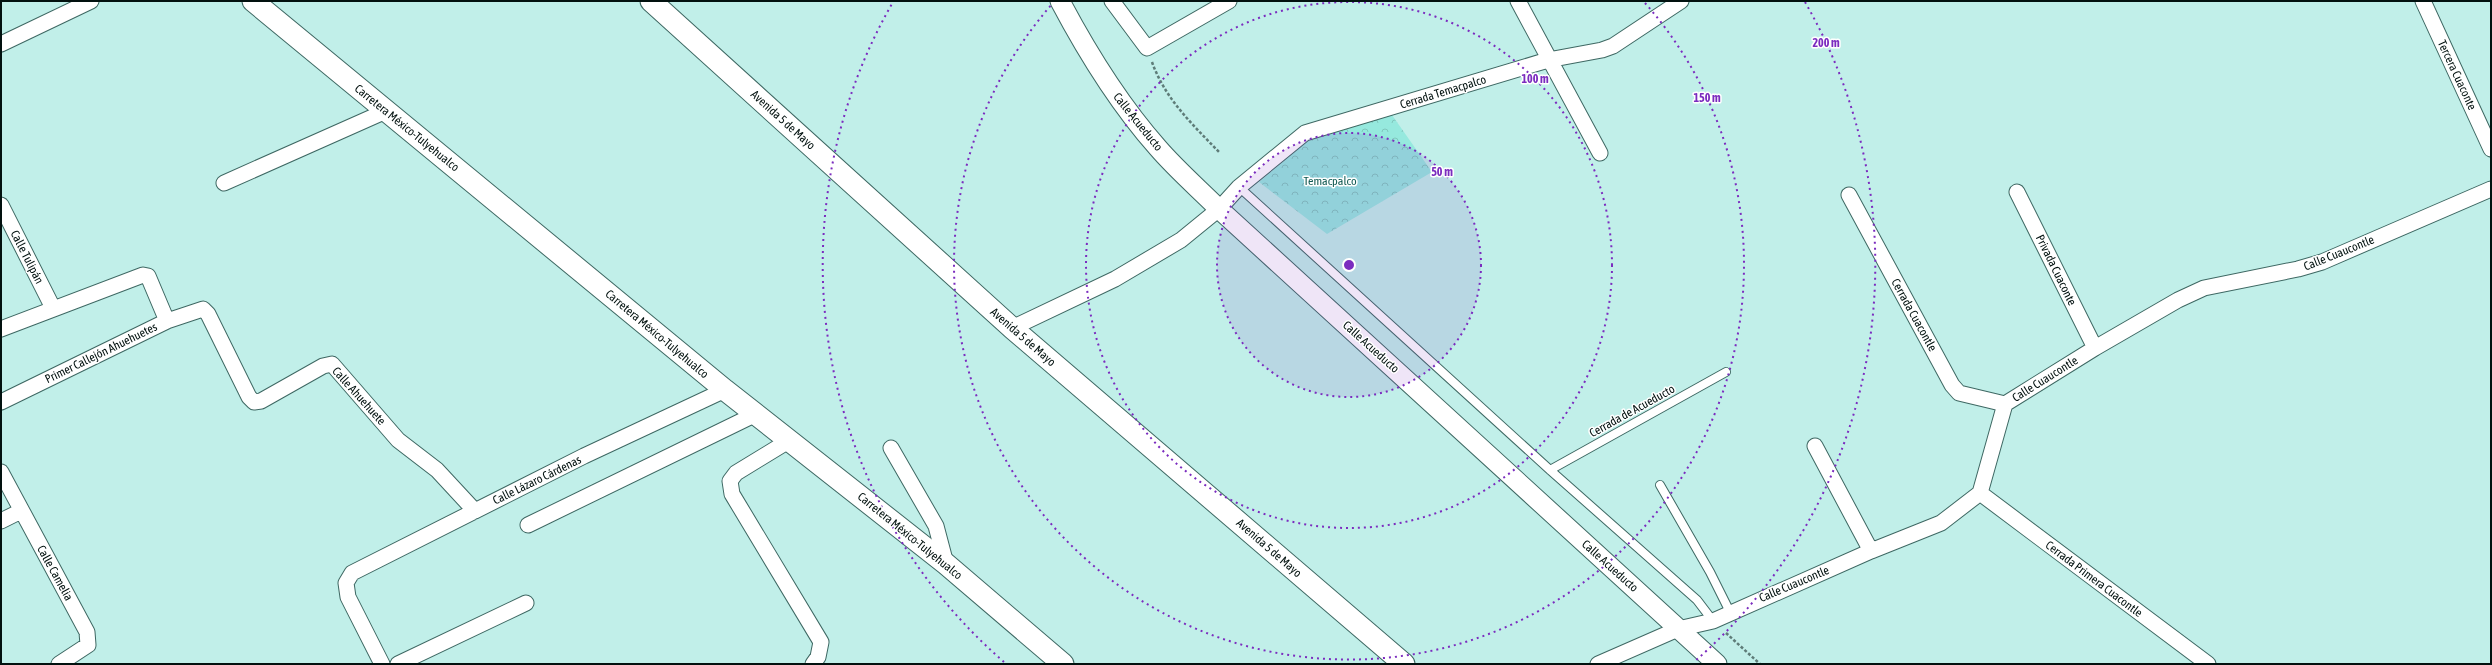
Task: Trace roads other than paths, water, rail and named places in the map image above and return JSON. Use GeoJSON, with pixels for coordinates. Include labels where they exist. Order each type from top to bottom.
{"type":"FeatureCollection","features":[{"type":"Feature","properties":{"kind":"main road","name":"Carretera México-Tulyehualco"},"geometry":{"type":"LineString","coordinates":[[253,1],[725,390],[946,564],[1063,664]]}},
{"type":"Feature","properties":{"kind":"main road","name":"Avenida 5 de Mayo"},"geometry":{"type":"LineString","coordinates":[[651,1],[1012,328],[1404,664]]}},
{"type":"Feature","properties":{"kind":"street"},"geometry":{"type":"LineString","coordinates":[[1,44],[90,1]]}},
{"type":"Feature","properties":{"kind":"street","name":"Calle Acueducto"},"geometry":{"type":"LineString","coordinates":[[1060,1],[1079,37],[1118,98],[1159,149],[1219,209],[1716,664]]}},
{"type":"Feature","properties":{"kind":"street"},"geometry":{"type":"LineString","coordinates":[[1112,1],[1147,48],[1229,1]]}},
{"type":"Feature","properties":{"kind":"street"},"geometry":{"type":"LineString","coordinates":[[1518,1],[1548,60],[1600,153]]}},
{"type":"Feature","properties":{"kind":"street","name":"Cerrada Temacpalco"},"geometry":{"type":"LineString","coordinates":[[1012,328],[1121,275],[1181,240],[1219,209],[1239,187],[1305,133],[1548,60],[1602,50],[1613,46],[1681,1]]}},
{"type":"Feature","properties":{"kind":"street","name":"Tercera Cuaconte"},"geometry":{"type":"LineString","coordinates":[[2423,1],[2491,149]]}},
{"type":"Feature","properties":{"kind":"street"},"geometry":{"type":"LineString","coordinates":[[224,183],[386,111]]}},
{"type":"Feature","properties":{"kind":"street","name":"Calle Cuaucontle"},"geometry":{"type":"LineString","coordinates":[[1598,664],[1678,629],[1713,621],[1730,612],[1871,551],[1941,524],[1980,493],[2005,404],[2095,348],[2178,300],[2204,288],[2298,269],[2322,262],[2491,189]]}},
{"type":"Feature","properties":{"kind":"street","name":"Privada Cuaconte"},"geometry":{"type":"LineString","coordinates":[[2017,192],[2095,348]]}},
{"type":"Feature","properties":{"kind":"street","name":"Cerrada Cuacontle"},"geometry":{"type":"LineString","coordinates":[[1849,195],[1952,385],[1959,393],[2005,404]]}},
{"type":"Feature","properties":{"kind":"street","name":"Calle Tulipán"},"geometry":{"type":"LineString","coordinates":[[1,205],[53,308]]}},
{"type":"Feature","properties":{"kind":"street"},"geometry":{"type":"LineString","coordinates":[[1,329],[143,275],[148,276],[167,321]]}},
{"type":"Feature","properties":{"kind":"street","name":"Primer Callejón Ahuehuetes"},"geometry":{"type":"LineString","coordinates":[[1,402],[167,321],[203,309]]}},
{"type":"Feature","properties":{"kind":"street","name":"Calle Ahuehuete"},"geometry":{"type":"LineString","coordinates":[[203,309],[208,314],[249,397],[254,402],[261,401],[323,366],[332,364],[398,440],[437,470],[475,510]]}},
{"type":"Feature","properties":{"kind":"street","name":"Calle Lázaro Cárdenas"},"geometry":{"type":"LineString","coordinates":[[382,664],[348,596],[346,583],[352,573],[475,510],[725,390]]}},
{"type":"Feature","properties":{"kind":"street"},"geometry":{"type":"LineString","coordinates":[[528,525],[756,414]]}},
{"type":"Feature","properties":{"kind":"street"},"geometry":{"type":"LineString","coordinates":[[790,440],[736,473],[730,482],[732,494],[822,642],[818,657],[812,664]]}},
{"type":"Feature","properties":{"kind":"street"},"geometry":{"type":"LineString","coordinates":[[1815,446],[1871,551]]}},
{"type":"Feature","properties":{"kind":"street"},"geometry":{"type":"LineString","coordinates":[[891,448],[936,526],[946,564]]}},
{"type":"Feature","properties":{"kind":"street","name":"Calle Camelia"},"geometry":{"type":"LineString","coordinates":[[1,472],[87,632],[88,645],[59,664]]}},
{"type":"Feature","properties":{"kind":"street","name":"Cerrada Primera Cuacontle"},"geometry":{"type":"LineString","coordinates":[[1980,493],[2208,664]]}},
{"type":"Feature","properties":{"kind":"street"},"geometry":{"type":"LineString","coordinates":[[1,521],[21,511]]}},
{"type":"Feature","properties":{"kind":"street"},"geometry":{"type":"LineString","coordinates":[[398,664],[526,603]]}},
{"type":"Feature","properties":{"kind":"lane"},"geometry":{"type":"LineString","coordinates":[[1239,187],[1550,470],[1697,600],[1713,621]]}},
{"type":"Feature","properties":{"kind":"lane","name":"Cerrada de Acueducto"},"geometry":{"type":"LineString","coordinates":[[1550,470],[1726,372]]}},
{"type":"Feature","properties":{"kind":"lane"},"geometry":{"type":"LineString","coordinates":[[1660,485],[1710,572],[1730,612]]}},
{"type":"Feature","properties":{"kind":"park label","name":"Temacpalco"},"geometry":{"type":"Point","coordinates":[1330,181]}}]}
